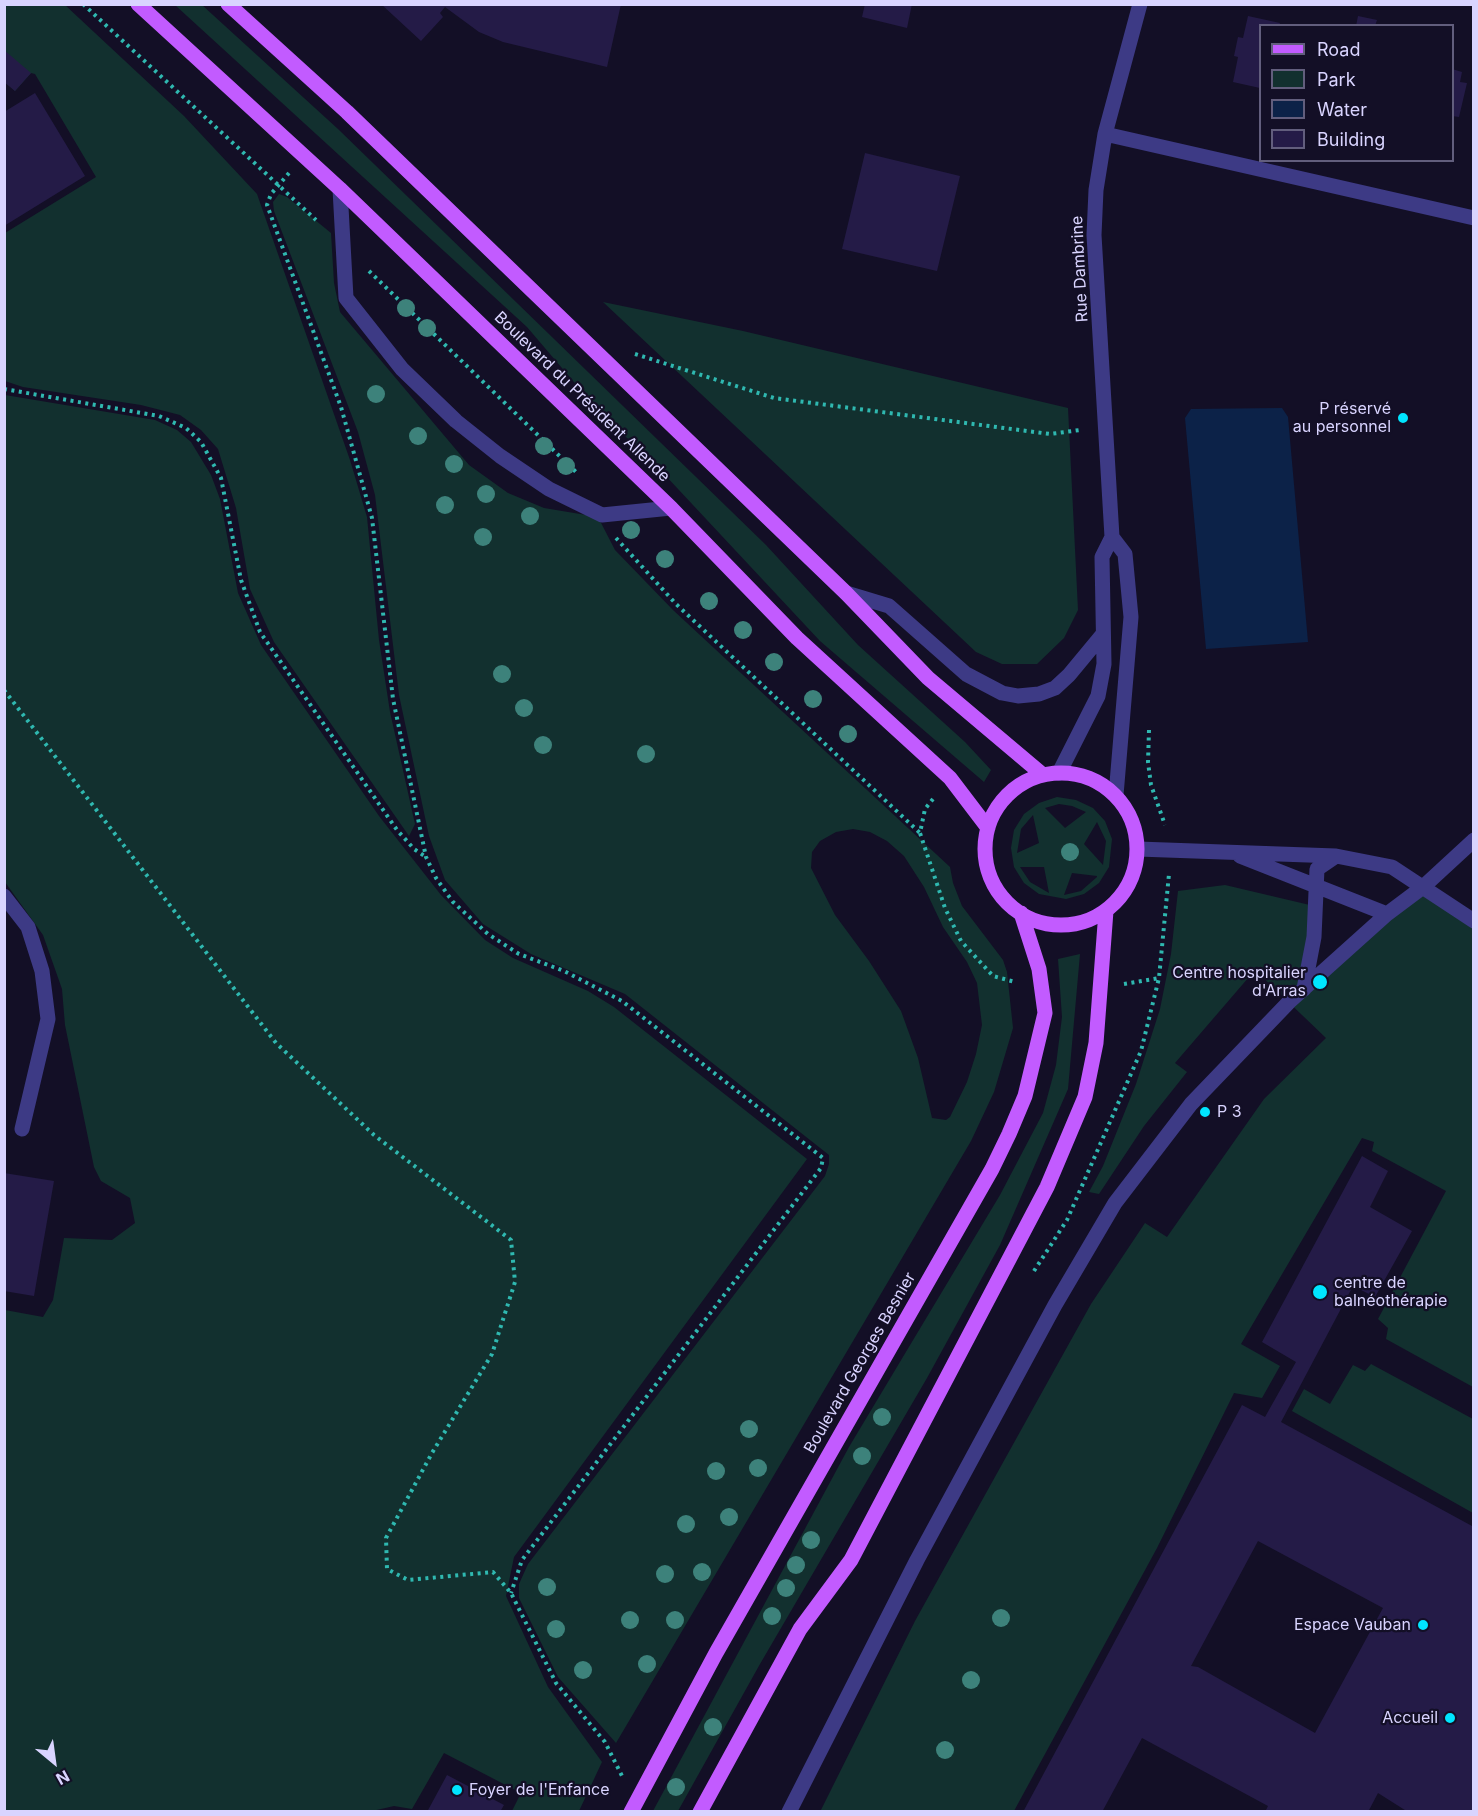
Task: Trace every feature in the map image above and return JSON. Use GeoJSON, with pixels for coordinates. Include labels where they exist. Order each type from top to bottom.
{"type":"FeatureCollection","features":[{"type":"Feature","properties":{"kind":"main road","name":"Boulevard du Président Allende"},"geometry":{"type":"LineString","coordinates":[[138,4],[340,189],[671,508],[797,638],[950,778],[988,828]]}},
{"type":"Feature","properties":{"kind":"main road"},"geometry":{"type":"LineString","coordinates":[[228,4],[347,112],[846,593],[928,678],[1043,775]]}},
{"type":"Feature","properties":{"kind":"main road"},"geometry":{"type":"LineString","coordinates":[[1059,773],[1084,776],[1116,795],[1128,811],[1135,829],[1138,849],[1131,883],[1121,898],[1106,911],[1086,921],[1061,926],[1045,925],[1021,913],[1004,900],[988,873],[985,843],[993,816],[1008,794],[1030,780],[1043,775],[1059,773]]}},
{"type":"Feature","properties":{"kind":"main road"},"geometry":{"type":"LineString","coordinates":[[699,1812],[800,1629],[851,1560],[1051,1178],[1085,1097],[1096,1043],[1106,911]]}},
{"type":"Feature","properties":{"kind":"main road","name":"Boulevard Georges Besnier"},"geometry":{"type":"LineString","coordinates":[[631,1812],[716,1653],[1010,1134],[1025,1096],[1045,1013],[1039,969],[1021,913]]}},
{"type":"Feature","properties":{"kind":"street","name":"Rue Dambrine"},"geometry":{"type":"LineString","coordinates":[[1059,773],[1098,696],[1104,664],[1102,557],[1112,537],[1094,235],[1096,190],[1105,134],[1140,4]]}},
{"type":"Feature","properties":{"kind":"street"},"geometry":{"type":"LineString","coordinates":[[1105,134],[1473,218]]}},
{"type":"Feature","properties":{"kind":"street"},"geometry":{"type":"LineString","coordinates":[[340,189],[346,297],[402,369],[456,421],[500,456],[549,489],[602,515],[671,508]]}},
{"type":"Feature","properties":{"kind":"street","name":"Rue Dambrine"},"geometry":{"type":"LineString","coordinates":[[1112,537],[1125,554],[1131,617],[1116,795]]}},
{"type":"Feature","properties":{"kind":"street"},"geometry":{"type":"LineString","coordinates":[[846,593],[889,606],[966,674],[1002,693],[1018,696],[1039,694],[1054,688],[1069,675],[1103,634]]}},
{"type":"Feature","properties":{"kind":"street"},"geometry":{"type":"LineString","coordinates":[[789,1812],[917,1560],[1055,1305],[1115,1203],[1191,1104],[1289,1002],[1387,914],[1423,887],[1473,840]]}},
{"type":"Feature","properties":{"kind":"street"},"geometry":{"type":"LineString","coordinates":[[1138,849],[1336,856],[1392,867],[1473,921]]}},
{"type":"Feature","properties":{"kind":"street"},"geometry":{"type":"LineString","coordinates":[[1231,853],[1387,914]]}},
{"type":"Feature","properties":{"kind":"street"},"geometry":{"type":"LineString","coordinates":[[1304,989],[1314,938],[1317,869],[1336,856]]}},
{"type":"Feature","properties":{"kind":"street"},"geometry":{"type":"LineString","coordinates":[[4,896],[28,927],[42,971],[48,1019],[22,1129]]}},
{"type":"Feature","properties":{"kind":"path"},"geometry":{"type":"LineString","coordinates":[[303,156],[271,194],[267,205],[341,407],[372,518],[393,699],[426,857],[453,902],[488,934],[519,954],[564,972],[622,1001],[823,1158],[821,1168],[522,1560],[511,1593]]}},
{"type":"Feature","properties":{"kind":"path"},"geometry":{"type":"LineString","coordinates":[[625,351],[774,398],[1050,434],[1107,426]]}},
{"type":"Feature","properties":{"kind":"path"},"geometry":{"type":"LineString","coordinates":[[4,389],[159,416],[186,428],[201,442],[221,478],[241,580],[260,632],[390,821],[414,849],[426,857]]}},
{"type":"Feature","properties":{"kind":"path"},"geometry":{"type":"LineString","coordinates":[[602,515],[621,547],[676,604],[921,833]]}},
{"type":"Feature","properties":{"kind":"path"},"geometry":{"type":"LineString","coordinates":[[4,690],[276,1043],[374,1135],[511,1240],[515,1282],[492,1354],[432,1453],[386,1538],[387,1569],[408,1580],[493,1572],[511,1593],[556,1683],[605,1742],[626,1783]]}},
{"type":"Feature","properties":{"kind":"green space"},"geometry":{"type":"Polygon","coordinates":[[[5,5],[65,5],[184,116],[257,194],[350,460],[367,517],[379,640],[390,712],[415,824],[409,836],[274,642],[250,589],[236,508],[218,449],[201,430],[180,415],[141,405],[23,387],[5,381],[5,233],[96,177],[35,74],[31,73],[15,91],[5,82],[5,5]]]}},
{"type":"Feature","properties":{"kind":"green space"},"geometry":{"type":"Polygon","coordinates":[[[175,5],[202,5],[338,129],[766,545],[858,645],[965,742],[991,770],[984,782],[820,641],[650,459],[602,415],[527,327],[175,5]]]}},
{"type":"Feature","properties":{"kind":"green space"},"geometry":{"type":"Polygon","coordinates":[[[279,194],[287,197],[331,233],[334,283],[340,312],[469,465],[508,493],[544,508],[598,517],[615,550],[673,610],[950,867],[953,883],[962,906],[1003,960],[1007,972],[1013,1028],[994,1092],[971,1141],[616,1743],[558,1677],[519,1598],[519,1584],[528,1564],[825,1176],[829,1155],[625,994],[531,954],[483,924],[445,880],[429,836],[399,695],[375,495],[358,432],[274,211],[273,202],[279,194]],[[853,829],[836,832],[820,841],[812,852],[811,868],[835,915],[869,961],[901,1011],[918,1058],[932,1118],[946,1120],[950,1117],[967,1082],[976,1054],[982,1025],[977,983],[967,962],[943,927],[924,887],[904,856],[887,841],[870,832],[853,829]]]}},
{"type":"Feature","properties":{"kind":"green space"},"geometry":{"type":"Polygon","coordinates":[[[603,302],[743,331],[1068,408],[1078,610],[1064,638],[1037,664],[1002,664],[976,652],[603,302]]]}},
{"type":"Feature","properties":{"kind":"green space"},"geometry":{"type":"Polygon","coordinates":[[[5,395],[155,420],[177,430],[191,442],[211,475],[220,499],[238,593],[261,645],[379,816],[441,895],[485,940],[513,958],[588,991],[614,1007],[807,1159],[514,1557],[506,1596],[548,1687],[602,1762],[579,1811],[512,1811],[521,1793],[444,1753],[412,1809],[394,1806],[368,1812],[5,1811],[5,1310],[43,1317],[53,1300],[64,1238],[112,1240],[135,1223],[130,1198],[101,1181],[94,1167],[65,1025],[62,989],[43,935],[5,882],[5,395]]]}},
{"type":"Feature","properties":{"kind":"green space"},"geometry":{"type":"Polygon","coordinates":[[[1057,797],[1076,800],[1093,808],[1105,821],[1112,839],[1109,867],[1099,883],[1084,894],[1066,899],[1039,894],[1024,883],[1014,867],[1011,848],[1014,830],[1024,814],[1039,803],[1057,797]],[[1059,804],[1045,808],[1065,828],[1086,812],[1059,804]],[[1033,815],[1021,829],[1017,853],[1039,843],[1033,815]],[[1097,822],[1084,844],[1103,865],[1106,841],[1097,822]],[[1020,867],[1030,882],[1049,893],[1044,867],[1020,867]],[[1072,873],[1064,895],[1081,891],[1097,876],[1072,873]]]}},
{"type":"Feature","properties":{"kind":"green space"},"geometry":{"type":"Polygon","coordinates":[[[1225,885],[1314,906],[1305,988],[1423,887],[1473,921],[1473,1387],[1386,1339],[1388,1328],[1378,1319],[1446,1191],[1372,1151],[1374,1142],[1362,1138],[1241,1344],[1280,1366],[1262,1398],[1234,1393],[1157,1548],[1014,1811],[820,1812],[915,1621],[1091,1304],[1145,1223],[1167,1237],[1264,1099],[1326,1038],[1255,970],[1175,1063],[1187,1072],[1144,1126],[1099,1194],[1089,1192],[1103,1166],[1136,1084],[1160,1009],[1171,954],[1178,891],[1225,885]]]}},
{"type":"Feature","properties":{"kind":"green space"},"geometry":{"type":"Polygon","coordinates":[[[1080,954],[1068,1089],[1000,1245],[927,1378],[760,1664],[678,1811],[653,1811],[849,1447],[1000,1195],[1043,1113],[1056,1065],[1062,1017],[1058,959],[1080,954]]]}},
{"type":"Feature","properties":{"kind":"green space"},"geometry":{"type":"Polygon","coordinates":[[[1371,1364],[1473,1419],[1473,1513],[1292,1411],[1304,1389],[1330,1404],[1353,1365],[1365,1371],[1371,1364]]]}},
{"type":"Feature","properties":{"kind":"water"},"geometry":{"type":"Polygon","coordinates":[[[1282,408],[1288,417],[1308,642],[1206,649],[1185,418],[1191,409],[1282,408]]]}},
{"type":"Feature","properties":{"kind":"building"},"geometry":{"type":"Polygon","coordinates":[[[381,4],[621,4],[607,67],[503,42],[479,32],[445,7],[440,13],[443,17],[421,41],[381,4]]]}},
{"type":"Feature","properties":{"kind":"building"},"geometry":{"type":"Polygon","coordinates":[[[865,4],[912,4],[907,28],[862,17],[865,4]]]}},
{"type":"Feature","properties":{"kind":"building"},"geometry":{"type":"Polygon","coordinates":[[[1248,16],[1280,23],[1259,24],[1259,88],[1233,82],[1238,57],[1234,56],[1238,37],[1243,38],[1248,16]]]}},
{"type":"Feature","properties":{"kind":"building"},"geometry":{"type":"Polygon","coordinates":[[[1358,16],[1377,20],[1376,24],[1356,24],[1358,16]]]}},
{"type":"Feature","properties":{"kind":"building"},"geometry":{"type":"Polygon","coordinates":[[[4,50],[31,73],[15,91],[4,82],[4,50]]]}},
{"type":"Feature","properties":{"kind":"building"},"geometry":{"type":"Polygon","coordinates":[[[1454,70],[1462,72],[1460,82],[1467,83],[1459,117],[1454,116],[1454,70]]]}},
{"type":"Feature","properties":{"kind":"building"},"geometry":{"type":"Polygon","coordinates":[[[35,93],[85,176],[4,226],[4,112],[35,93]]]}},
{"type":"Feature","properties":{"kind":"building"},"geometry":{"type":"Polygon","coordinates":[[[865,153],[960,176],[937,271],[842,249],[865,153]]]}},
{"type":"Feature","properties":{"kind":"building","name":"Espace Vauban"},"geometry":{"type":"Polygon","coordinates":[[[1362,1156],[1388,1171],[1370,1207],[1412,1231],[1375,1297],[1353,1286],[1281,1422],[1472,1526],[1474,1812],[1408,1812],[1378,1793],[1368,1812],[1265,1812],[1268,1806],[1142,1738],[1102,1812],[1023,1812],[1242,1405],[1265,1417],[1296,1362],[1262,1342],[1362,1156]],[[1258,1541],[1191,1666],[1198,1667],[1315,1733],[1383,1608],[1258,1541]]]}},
{"type":"Feature","properties":{"kind":"building"},"geometry":{"type":"Polygon","coordinates":[[[4,1173],[54,1181],[34,1296],[4,1291],[4,1173]]]}},
{"type":"Feature","properties":{"kind":"building","name":"Foyer de l'Enfance"},"geometry":{"type":"Polygon","coordinates":[[[447,1775],[504,1805],[500,1812],[427,1812],[447,1775]]]}},
{"type":"Feature","properties":{"kind":"place","name":"P réservé au personnel"},"geometry":{"type":"Point","coordinates":[1403,418]}},
{"type":"Feature","properties":{"kind":"place","name":"Centre hospitalier d'Arras"},"geometry":{"type":"Point","coordinates":[1320,982]}},
{"type":"Feature","properties":{"kind":"place","name":"P 3"},"geometry":{"type":"Point","coordinates":[1205,1112]}},
{"type":"Feature","properties":{"kind":"place","name":"centre de balnéothérapie"},"geometry":{"type":"Point","coordinates":[1320,1292]}},
{"type":"Feature","properties":{"kind":"place","name":"Espace Vauban"},"geometry":{"type":"Point","coordinates":[1423,1625]}},
{"type":"Feature","properties":{"kind":"place","name":"Accueil"},"geometry":{"type":"Point","coordinates":[1450,1718]}},
{"type":"Feature","properties":{"kind":"place","name":"Foyer de l'Enfance"},"geometry":{"type":"Point","coordinates":[457,1790]}}]}
